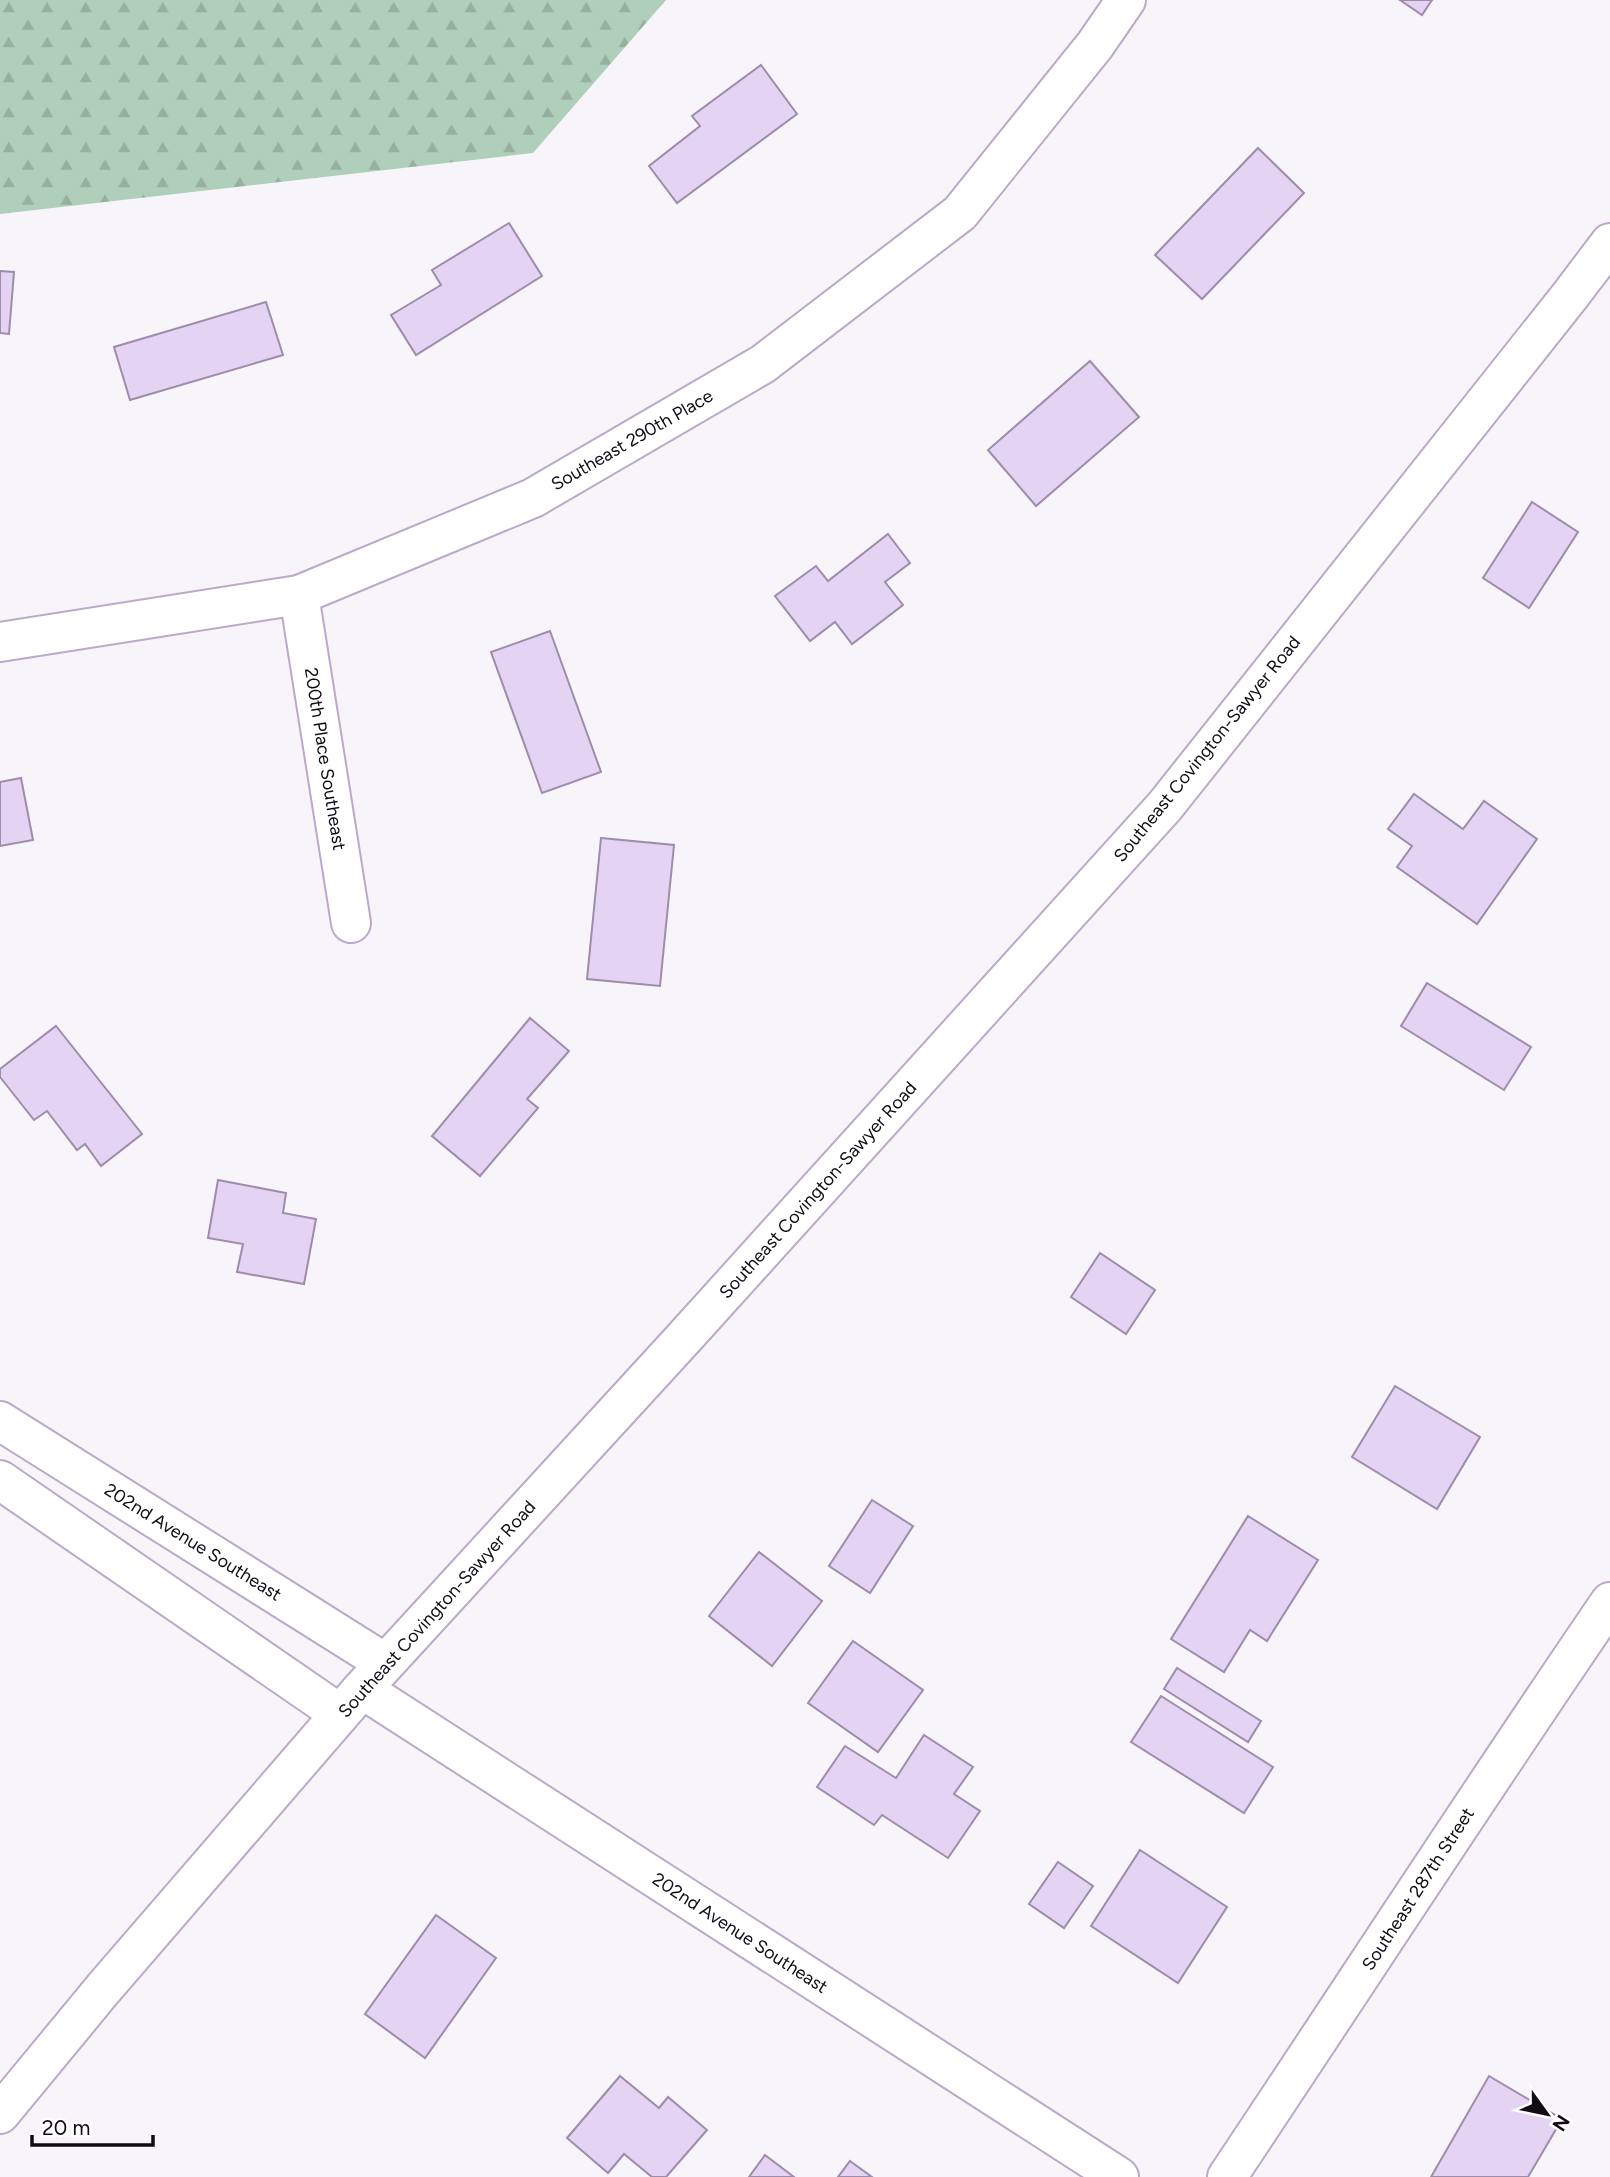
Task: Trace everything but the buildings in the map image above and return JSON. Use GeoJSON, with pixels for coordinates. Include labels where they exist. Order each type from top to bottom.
{"type":"FeatureCollection","features":[{"type":"Feature","properties":{"kind":"street","name":"Southeast 290th Place"},"geometry":{"type":"LineString","coordinates":[[0,642],[299,595],[533,498],[763,364],[960,213],[1094,45],[1126,0]]}},
{"type":"Feature","properties":{"kind":"street","name":"Southeast Covington-Sawyer Road"},"geometry":{"type":"LineString","coordinates":[[0,2114],[103,1989],[362,1689],[1165,806],[1610,243]]}},
{"type":"Feature","properties":{"kind":"street","name":"200th Place Southeast"},"geometry":{"type":"LineString","coordinates":[[299,595],[351,923]]}},
{"type":"Feature","properties":{"kind":"street","name":"202nd Avenue Southeast"},"geometry":{"type":"LineString","coordinates":[[0,1421],[362,1689]]}},
{"type":"Feature","properties":{"kind":"street","name":"202nd Avenue Southeast"},"geometry":{"type":"LineString","coordinates":[[0,1480],[362,1689],[1119,2177]]}},
{"type":"Feature","properties":{"kind":"street","name":"Southeast 287th Street"},"geometry":{"type":"LineString","coordinates":[[1227,2177],[1499,1764],[1610,1602]]}},
{"type":"Feature","properties":{"kind":"green space"},"geometry":{"type":"Polygon","coordinates":[[[0,0],[666,0],[533,153],[0,214],[0,0]]]}}]}
